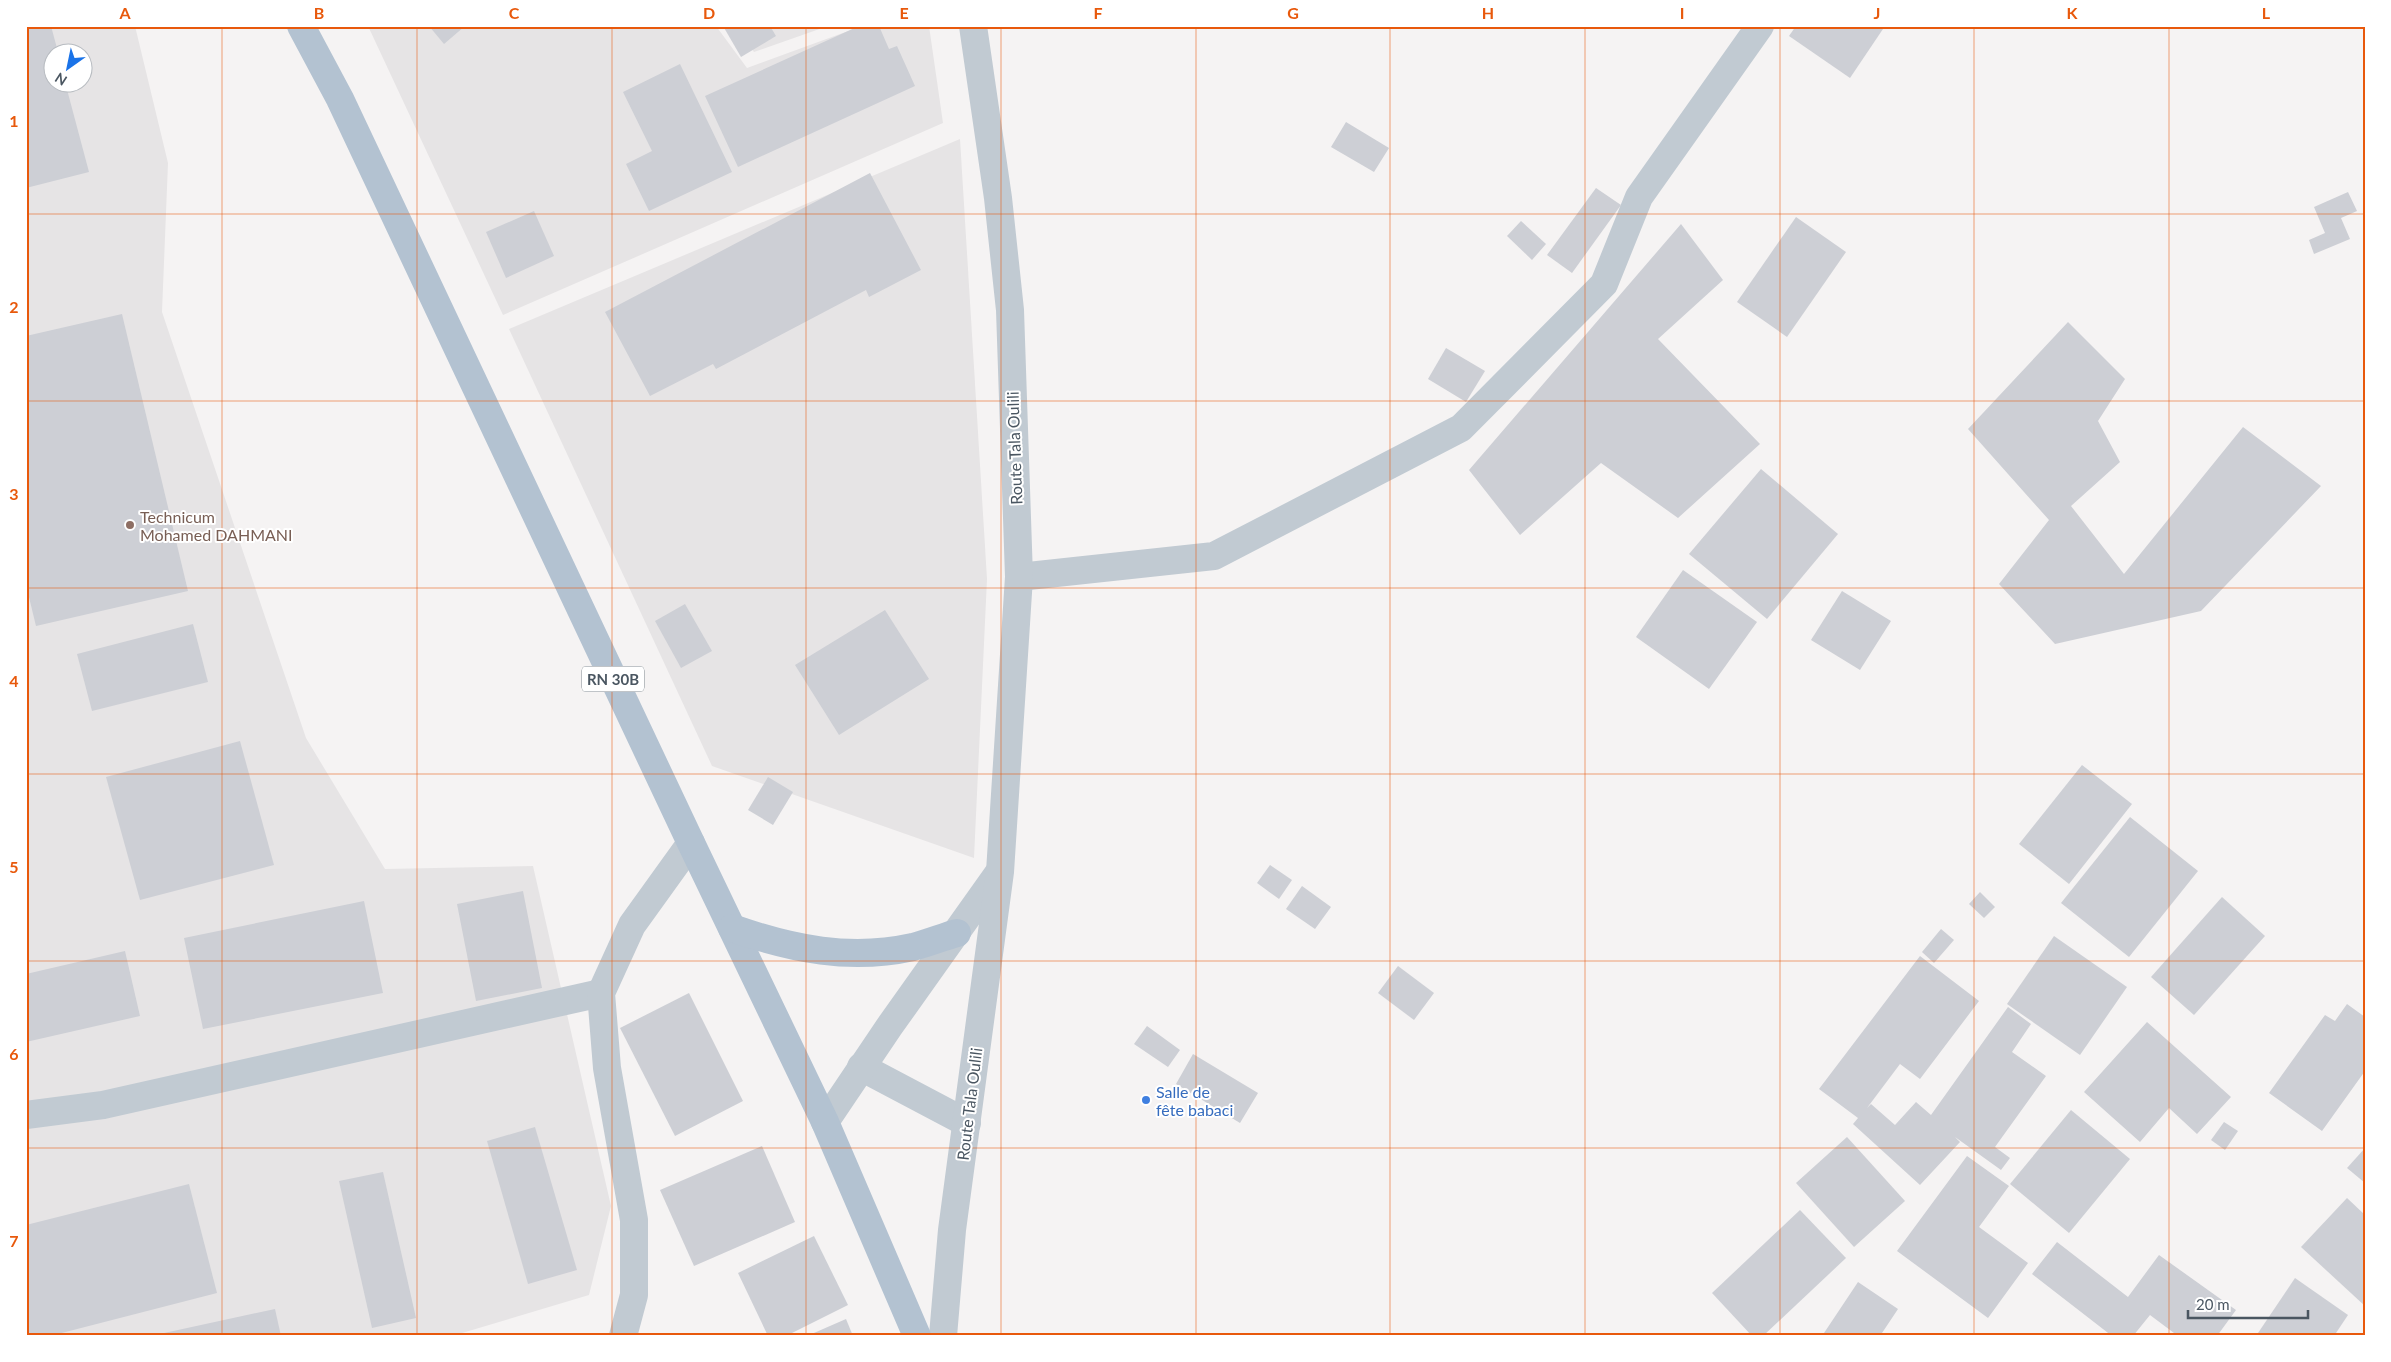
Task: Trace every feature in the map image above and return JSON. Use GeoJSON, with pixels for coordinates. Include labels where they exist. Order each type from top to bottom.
{"type":"FeatureCollection","features":[{"type":"Feature","properties":{"kind":"main road","name":"RN 30B"},"geometry":{"type":"LineString","coordinates":[[301,26],[340,99],[691,843],[825,1122],[917,1336]]}},
{"type":"Feature","properties":{"kind":"main road"},"geometry":{"type":"LineString","coordinates":[[732,928],[776,944],[821,952],[867,953],[913,947],[957,933]]}},
{"type":"Feature","properties":{"kind":"street","name":"Route Tala Oulili"},"geometry":{"type":"LineString","coordinates":[[943,1336],[952,1230],[1000,872],[1019,577],[1010,310],[998,198],[973,26]]}},
{"type":"Feature","properties":{"kind":"street"},"geometry":{"type":"LineString","coordinates":[[1019,577],[1214,556],[1461,428],[1604,284],[1639,197],[1760,26]]}},
{"type":"Feature","properties":{"kind":"street"},"geometry":{"type":"LineString","coordinates":[[623,1336],[634,1295],[634,1220],[607,1068],[601,994],[632,925],[691,843]]}},
{"type":"Feature","properties":{"kind":"street"},"geometry":{"type":"LineString","coordinates":[[825,1122],[861,1067],[1000,872]]}},
{"type":"Feature","properties":{"kind":"street"},"geometry":{"type":"LineString","coordinates":[[26,1115],[103,1105],[601,994]]}},
{"type":"Feature","properties":{"kind":"street"},"geometry":{"type":"LineString","coordinates":[[861,1067],[967,1123]]}},
{"type":"Feature","properties":{"kind":"shaded area","name":"Technicum Mohamed DAHMANI"},"geometry":{"type":"Polygon","coordinates":[[[26,26],[135,26],[168,163],[162,312],[306,738],[385,869],[533,866],[611,1206],[589,1295],[452,1336],[26,1336],[26,26]]]}},
{"type":"Feature","properties":{"kind":"shaded area"},"geometry":{"type":"Polygon","coordinates":[[[368,26],[716,26],[747,68],[862,26],[929,26],[943,123],[503,315],[368,26]]]}},
{"type":"Feature","properties":{"kind":"shaded area"},"geometry":{"type":"Polygon","coordinates":[[[734,26],[828,26],[754,52],[734,26]]]}},
{"type":"Feature","properties":{"kind":"shaded area"},"geometry":{"type":"Polygon","coordinates":[[[960,139],[987,579],[974,858],[712,766],[509,329],[960,139]]]}},
{"type":"Feature","properties":{"kind":"building"},"geometry":{"type":"Polygon","coordinates":[[[26,26],[51,26],[55,42],[42,42],[42,92],[68,92],[89,172],[26,188],[26,26]]]}},
{"type":"Feature","properties":{"kind":"building"},"geometry":{"type":"Polygon","coordinates":[[[429,26],[465,26],[444,44],[429,26]]]}},
{"type":"Feature","properties":{"kind":"building"},"geometry":{"type":"Polygon","coordinates":[[[723,26],[770,26],[776,36],[741,57],[723,26]]]}},
{"type":"Feature","properties":{"kind":"building"},"geometry":{"type":"Polygon","coordinates":[[[859,26],[879,26],[889,49],[897,46],[915,86],[738,167],[705,96],[859,26]]]}},
{"type":"Feature","properties":{"kind":"building"},"geometry":{"type":"Polygon","coordinates":[[[1796,26],[1885,26],[1850,78],[1789,36],[1796,26]]]}},
{"type":"Feature","properties":{"kind":"building"},"geometry":{"type":"Polygon","coordinates":[[[680,64],[732,172],[649,211],[626,164],[652,151],[623,92],[680,64]]]}},
{"type":"Feature","properties":{"kind":"building"},"geometry":{"type":"Polygon","coordinates":[[[1346,122],[1389,148],[1374,172],[1331,147],[1346,122]]]}},
{"type":"Feature","properties":{"kind":"building"},"geometry":{"type":"Polygon","coordinates":[[[870,173],[921,270],[869,297],[866,290],[716,369],[713,364],[650,396],[605,312],[870,173]]]}},
{"type":"Feature","properties":{"kind":"building"},"geometry":{"type":"Polygon","coordinates":[[[1596,188],[1621,205],[1572,273],[1547,255],[1596,188]]]}},
{"type":"Feature","properties":{"kind":"building"},"geometry":{"type":"Polygon","coordinates":[[[2348,192],[2357,211],[2341,218],[2350,239],[2314,254],[2309,240],[2325,233],[2314,207],[2348,192]]]}},
{"type":"Feature","properties":{"kind":"building"},"geometry":{"type":"Polygon","coordinates":[[[534,211],[554,256],[506,278],[486,232],[534,211]]]}},
{"type":"Feature","properties":{"kind":"building"},"geometry":{"type":"Polygon","coordinates":[[[1796,217],[1846,252],[1787,337],[1737,302],[1796,217]]]}},
{"type":"Feature","properties":{"kind":"building"},"geometry":{"type":"Polygon","coordinates":[[[1521,221],[1546,244],[1532,260],[1507,236],[1521,221]]]}},
{"type":"Feature","properties":{"kind":"building"},"geometry":{"type":"Polygon","coordinates":[[[1681,224],[1723,280],[1658,339],[1760,444],[1678,518],[1601,463],[1520,535],[1469,470],[1681,224]]]}},
{"type":"Feature","properties":{"kind":"building"},"geometry":{"type":"Polygon","coordinates":[[[122,314],[188,591],[36,626],[26,585],[26,336],[122,314]]]}},
{"type":"Feature","properties":{"kind":"building"},"geometry":{"type":"Polygon","coordinates":[[[2068,322],[2125,379],[2098,421],[2120,462],[2071,506],[2124,574],[2243,427],[2321,486],[2201,611],[2055,644],[1999,584],[2049,520],[1968,429],[2068,322]]]}},
{"type":"Feature","properties":{"kind":"building"},"geometry":{"type":"Polygon","coordinates":[[[1446,348],[1485,371],[1466,402],[1428,379],[1446,348]]]}},
{"type":"Feature","properties":{"kind":"building"},"geometry":{"type":"Polygon","coordinates":[[[1761,469],[1838,534],[1767,619],[1689,554],[1761,469]]]}},
{"type":"Feature","properties":{"kind":"building"},"geometry":{"type":"Polygon","coordinates":[[[1683,570],[1757,622],[1709,689],[1636,637],[1683,570]]]}},
{"type":"Feature","properties":{"kind":"building"},"geometry":{"type":"Polygon","coordinates":[[[1842,591],[1891,621],[1860,670],[1811,640],[1842,591]]]}},
{"type":"Feature","properties":{"kind":"building"},"geometry":{"type":"Polygon","coordinates":[[[685,604],[712,651],[681,668],[655,621],[685,604]]]}},
{"type":"Feature","properties":{"kind":"building"},"geometry":{"type":"Polygon","coordinates":[[[885,610],[929,679],[839,735],[795,665],[885,610]]]}},
{"type":"Feature","properties":{"kind":"building"},"geometry":{"type":"Polygon","coordinates":[[[193,624],[208,682],[92,711],[77,654],[193,624]]]}},
{"type":"Feature","properties":{"kind":"building"},"geometry":{"type":"Polygon","coordinates":[[[240,741],[274,865],[140,900],[106,777],[240,741]]]}},
{"type":"Feature","properties":{"kind":"building"},"geometry":{"type":"Polygon","coordinates":[[[2082,765],[2132,804],[2069,884],[2019,844],[2082,765]]]}},
{"type":"Feature","properties":{"kind":"building"},"geometry":{"type":"Polygon","coordinates":[[[768,777],[793,792],[773,825],[748,810],[768,777]]]}},
{"type":"Feature","properties":{"kind":"building"},"geometry":{"type":"Polygon","coordinates":[[[2130,817],[2198,871],[2129,957],[2061,903],[2130,817]]]}},
{"type":"Feature","properties":{"kind":"building"},"geometry":{"type":"Polygon","coordinates":[[[1270,865],[1292,880],[1279,899],[1257,883],[1270,865]]]}},
{"type":"Feature","properties":{"kind":"building"},"geometry":{"type":"Polygon","coordinates":[[[1302,886],[1331,907],[1315,929],[1286,909],[1302,886]]]}},
{"type":"Feature","properties":{"kind":"building"},"geometry":{"type":"Polygon","coordinates":[[[523,891],[542,988],[476,1001],[457,904],[523,891]]]}},
{"type":"Feature","properties":{"kind":"building"},"geometry":{"type":"Polygon","coordinates":[[[1980,892],[1995,907],[1984,918],[1969,904],[1980,892]]]}},
{"type":"Feature","properties":{"kind":"building"},"geometry":{"type":"Polygon","coordinates":[[[2222,897],[2265,936],[2194,1015],[2151,977],[2222,897]]]}},
{"type":"Feature","properties":{"kind":"building"},"geometry":{"type":"Polygon","coordinates":[[[364,901],[383,993],[203,1029],[184,938],[364,901]]]}},
{"type":"Feature","properties":{"kind":"building"},"geometry":{"type":"Polygon","coordinates":[[[1941,929],[1954,940],[1934,963],[1922,952],[1941,929]]]}},
{"type":"Feature","properties":{"kind":"building"},"geometry":{"type":"Polygon","coordinates":[[[2054,936],[2127,987],[2080,1055],[2007,1004],[2054,936]]]}},
{"type":"Feature","properties":{"kind":"building"},"geometry":{"type":"Polygon","coordinates":[[[125,951],[140,1016],[26,1042],[26,974],[125,951]]]}},
{"type":"Feature","properties":{"kind":"building"},"geometry":{"type":"Polygon","coordinates":[[[1920,956],[1979,1001],[1920,1079],[1900,1064],[1867,1108],[1871,1104],[1895,1125],[1916,1102],[1931,1115],[2008,1007],[2031,1024],[2012,1052],[2046,1076],[1995,1147],[2010,1158],[2001,1170],[1955,1137],[1960,1142],[1920,1185],[1853,1124],[1858,1118],[1819,1089],[1920,956]]]}},
{"type":"Feature","properties":{"kind":"building"},"geometry":{"type":"Polygon","coordinates":[[[1398,966],[1434,993],[1414,1020],[1378,993],[1398,966]]]}},
{"type":"Feature","properties":{"kind":"building"},"geometry":{"type":"Polygon","coordinates":[[[689,993],[743,1101],[675,1136],[620,1028],[689,993]]]}},
{"type":"Feature","properties":{"kind":"building"},"geometry":{"type":"Polygon","coordinates":[[[2347,1004],[2365,1017],[2365,1071],[2322,1131],[2269,1093],[2325,1015],[2335,1021],[2347,1004]]]}},
{"type":"Feature","properties":{"kind":"building"},"geometry":{"type":"Polygon","coordinates":[[[2147,1022],[2231,1097],[2197,1134],[2169,1108],[2140,1142],[2084,1092],[2147,1022]]]}},
{"type":"Feature","properties":{"kind":"building"},"geometry":{"type":"Polygon","coordinates":[[[1147,1026],[1180,1050],[1168,1067],[1134,1044],[1147,1026]]]}},
{"type":"Feature","properties":{"kind":"building"},"geometry":{"type":"Polygon","coordinates":[[[1193,1054],[1258,1093],[1240,1123],[1176,1084],[1193,1054]]]}},
{"type":"Feature","properties":{"kind":"building"},"geometry":{"type":"Polygon","coordinates":[[[2071,1110],[2130,1159],[2069,1233],[2010,1184],[2071,1110]]]}},
{"type":"Feature","properties":{"kind":"building"},"geometry":{"type":"Polygon","coordinates":[[[2224,1122],[2238,1131],[2225,1150],[2211,1140],[2224,1122]]]}},
{"type":"Feature","properties":{"kind":"building"},"geometry":{"type":"Polygon","coordinates":[[[535,1127],[577,1270],[528,1284],[487,1141],[535,1127]]]}},
{"type":"Feature","properties":{"kind":"building"},"geometry":{"type":"Polygon","coordinates":[[[1847,1137],[1905,1201],[1854,1247],[1796,1183],[1847,1137]]]}},
{"type":"Feature","properties":{"kind":"building"},"geometry":{"type":"Polygon","coordinates":[[[762,1146],[795,1222],[694,1266],[660,1190],[762,1146]]]}},
{"type":"Feature","properties":{"kind":"building"},"geometry":{"type":"Polygon","coordinates":[[[2365,1148],[2365,1183],[2347,1168],[2365,1148]]]}},
{"type":"Feature","properties":{"kind":"building"},"geometry":{"type":"Polygon","coordinates":[[[1967,1156],[2009,1186],[1979,1227],[2028,1263],[1988,1318],[1897,1251],[1967,1156]]]}},
{"type":"Feature","properties":{"kind":"building"},"geometry":{"type":"Polygon","coordinates":[[[383,1172],[416,1318],[372,1328],[339,1181],[383,1172]]]}},
{"type":"Feature","properties":{"kind":"building"},"geometry":{"type":"Polygon","coordinates":[[[189,1184],[217,1293],[50,1336],[26,1336],[26,1225],[189,1184]]]}},
{"type":"Feature","properties":{"kind":"building"},"geometry":{"type":"Polygon","coordinates":[[[2347,1198],[2365,1215],[2365,1306],[2301,1247],[2347,1198]]]}},
{"type":"Feature","properties":{"kind":"building"},"geometry":{"type":"Polygon","coordinates":[[[1800,1210],[1846,1258],[1763,1336],[1752,1336],[1712,1293],[1800,1210]]]}},
{"type":"Feature","properties":{"kind":"building"},"geometry":{"type":"Polygon","coordinates":[[[814,1236],[848,1305],[786,1336],[768,1336],[738,1273],[814,1236]]]}},
{"type":"Feature","properties":{"kind":"building"},"geometry":{"type":"Polygon","coordinates":[[[2057,1242],[2128,1297],[2159,1255],[2236,1310],[2217,1336],[2178,1336],[2150,1315],[2133,1336],[2112,1336],[2032,1274],[2057,1242]]]}},
{"type":"Feature","properties":{"kind":"building"},"geometry":{"type":"Polygon","coordinates":[[[2295,1278],[2348,1315],[2334,1336],[2256,1336],[2295,1278]]]}},
{"type":"Feature","properties":{"kind":"building"},"geometry":{"type":"Polygon","coordinates":[[[1858,1282],[1898,1309],[1882,1333],[1886,1336],[1822,1336],[1858,1282]]]}},
{"type":"Feature","properties":{"kind":"building"},"geometry":{"type":"Polygon","coordinates":[[[275,1309],[281,1336],[155,1335],[275,1309]]]}},
{"type":"Feature","properties":{"kind":"building"},"geometry":{"type":"Polygon","coordinates":[[[846,1319],[853,1336],[807,1336],[846,1319]]]}},
{"type":"Feature","properties":{"kind":"place","name":"Technicum Mohamed DAHMANI"},"geometry":{"type":"Point","coordinates":[130,525]}},
{"type":"Feature","properties":{"kind":"place","name":"Salle de fête babaci"},"geometry":{"type":"Point","coordinates":[1146,1100]}}]}
